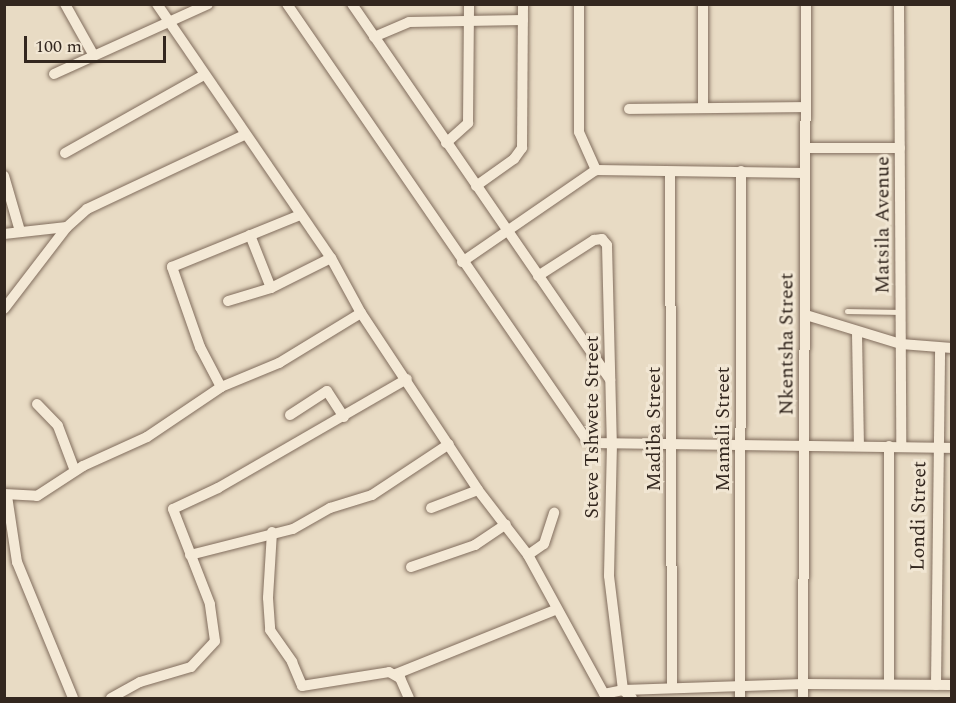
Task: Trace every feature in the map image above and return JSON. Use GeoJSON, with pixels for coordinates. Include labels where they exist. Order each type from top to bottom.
{"type":"FeatureCollection","features":[{"type":"Feature","properties":{"kind":"street"},"geometry":{"type":"LineString","coordinates":[[65,4],[93,54]]}},
{"type":"Feature","properties":{"kind":"street"},"geometry":{"type":"LineString","coordinates":[[157,4],[244,135],[331,258],[361,313],[407,379],[478,490],[528,555],[602,696],[623,690],[672,686],[951,685]]}},
{"type":"Feature","properties":{"kind":"street"},"geometry":{"type":"LineString","coordinates":[[54,74],[93,54],[208,4]]}},
{"type":"Feature","properties":{"kind":"street"},"geometry":{"type":"LineString","coordinates":[[287,4],[584,437],[592,442],[612,443],[951,448]]}},
{"type":"Feature","properties":{"kind":"street"},"geometry":{"type":"LineString","coordinates":[[352,4],[610,380]]}},
{"type":"Feature","properties":{"kind":"street"},"geometry":{"type":"LineString","coordinates":[[446,143],[468,123],[471,21],[469,4]]}},
{"type":"Feature","properties":{"kind":"street"},"geometry":{"type":"LineString","coordinates":[[476,186],[514,159],[522,148],[523,4]]}},
{"type":"Feature","properties":{"kind":"street"},"geometry":{"type":"LineString","coordinates":[[579,4],[579,132],[597,170]]}},
{"type":"Feature","properties":{"kind":"street","name":"Nkentsha Street"},"geometry":{"type":"LineString","coordinates":[[803,699],[806,4]]}},
{"type":"Feature","properties":{"kind":"street","name":"Matsila Avenue"},"geometry":{"type":"LineString","coordinates":[[899,4],[901,446]]}},
{"type":"Feature","properties":{"kind":"street"},"geometry":{"type":"LineString","coordinates":[[703,6],[703,106]]}},
{"type":"Feature","properties":{"kind":"street"},"geometry":{"type":"LineString","coordinates":[[374,37],[401,23],[523,20]]}},
{"type":"Feature","properties":{"kind":"street"},"geometry":{"type":"LineString","coordinates":[[65,153],[204,75]]}},
{"type":"Feature","properties":{"kind":"street"},"geometry":{"type":"LineString","coordinates":[[629,109],[703,106],[806,107]]}},
{"type":"Feature","properties":{"kind":"street"},"geometry":{"type":"LineString","coordinates":[[4,309],[67,226],[98,203],[244,135]]}},
{"type":"Feature","properties":{"kind":"street"},"geometry":{"type":"LineString","coordinates":[[806,148],[900,148]]}},
{"type":"Feature","properties":{"kind":"street"},"geometry":{"type":"LineString","coordinates":[[462,261],[597,170],[805,173]]}},
{"type":"Feature","properties":{"kind":"street","name":"Madiba Street"},"geometry":{"type":"LineString","coordinates":[[670,171],[672,686]]}},
{"type":"Feature","properties":{"kind":"street","name":"Mamali Street"},"geometry":{"type":"LineString","coordinates":[[740,699],[741,171]]}},
{"type":"Feature","properties":{"kind":"street"},"geometry":{"type":"LineString","coordinates":[[4,176],[20,231]]}},
{"type":"Feature","properties":{"kind":"street"},"geometry":{"type":"LineString","coordinates":[[221,387],[200,347],[191,315],[171,270],[173,265],[300,215]]}},
{"type":"Feature","properties":{"kind":"street"},"geometry":{"type":"LineString","coordinates":[[4,234],[67,226]]}},
{"type":"Feature","properties":{"kind":"street"},"geometry":{"type":"LineString","coordinates":[[250,235],[271,288]]}},
{"type":"Feature","properties":{"kind":"street","name":"Steve Tshwete Street"},"geometry":{"type":"LineString","coordinates":[[538,276],[594,240],[606,243],[612,443],[609,576],[623,690]]}},
{"type":"Feature","properties":{"kind":"street"},"geometry":{"type":"LineString","coordinates":[[228,302],[271,288],[331,258]]}},
{"type":"Feature","properties":{"kind":"street"},"geometry":{"type":"LineString","coordinates":[[74,699],[10,552],[6,495],[37,496],[75,471],[147,437],[221,387],[279,363],[361,313]]}},
{"type":"Feature","properties":{"kind":"street"},"geometry":{"type":"LineString","coordinates":[[806,315],[858,333],[901,344],[946,348]]}},
{"type":"Feature","properties":{"kind":"street"},"geometry":{"type":"LineString","coordinates":[[858,333],[858,446]]}},
{"type":"Feature","properties":{"kind":"street","name":"Londi Street"},"geometry":{"type":"LineString","coordinates":[[936,685],[938,448],[946,348]]}},
{"type":"Feature","properties":{"kind":"street"},"geometry":{"type":"LineString","coordinates":[[111,699],[140,682],[190,667],[213,646],[216,636],[210,604],[173,509],[206,495],[285,446],[344,417],[407,379]]}},
{"type":"Feature","properties":{"kind":"street"},"geometry":{"type":"LineString","coordinates":[[290,415],[327,391],[344,417]]}},
{"type":"Feature","properties":{"kind":"street"},"geometry":{"type":"LineString","coordinates":[[37,404],[58,426],[75,471]]}},
{"type":"Feature","properties":{"kind":"street"},"geometry":{"type":"LineString","coordinates":[[190,555],[272,532],[293,529],[330,508],[376,493],[449,444]]}},
{"type":"Feature","properties":{"kind":"street"},"geometry":{"type":"LineString","coordinates":[[889,446],[889,684]]}},
{"type":"Feature","properties":{"kind":"street"},"geometry":{"type":"LineString","coordinates":[[431,508],[478,490]]}},
{"type":"Feature","properties":{"kind":"street"},"geometry":{"type":"LineString","coordinates":[[528,555],[544,544],[554,513]]}},
{"type":"Feature","properties":{"kind":"street"},"geometry":{"type":"LineString","coordinates":[[411,567],[475,544],[506,524]]}},
{"type":"Feature","properties":{"kind":"street"},"geometry":{"type":"LineString","coordinates":[[272,532],[268,608],[270,630],[292,662],[302,686],[317,686],[360,674],[396,674],[555,610]]}},
{"type":"Feature","properties":{"kind":"street"},"geometry":{"type":"LineString","coordinates":[[396,674],[410,699]]}},
{"type":"Feature","properties":{"kind":"street"},"geometry":{"type":"LineString","coordinates":[[623,690],[632,699]]}},
{"type":"Feature","properties":{"kind":"lane"},"geometry":{"type":"LineString","coordinates":[[847,311],[902,312]]}}]}
